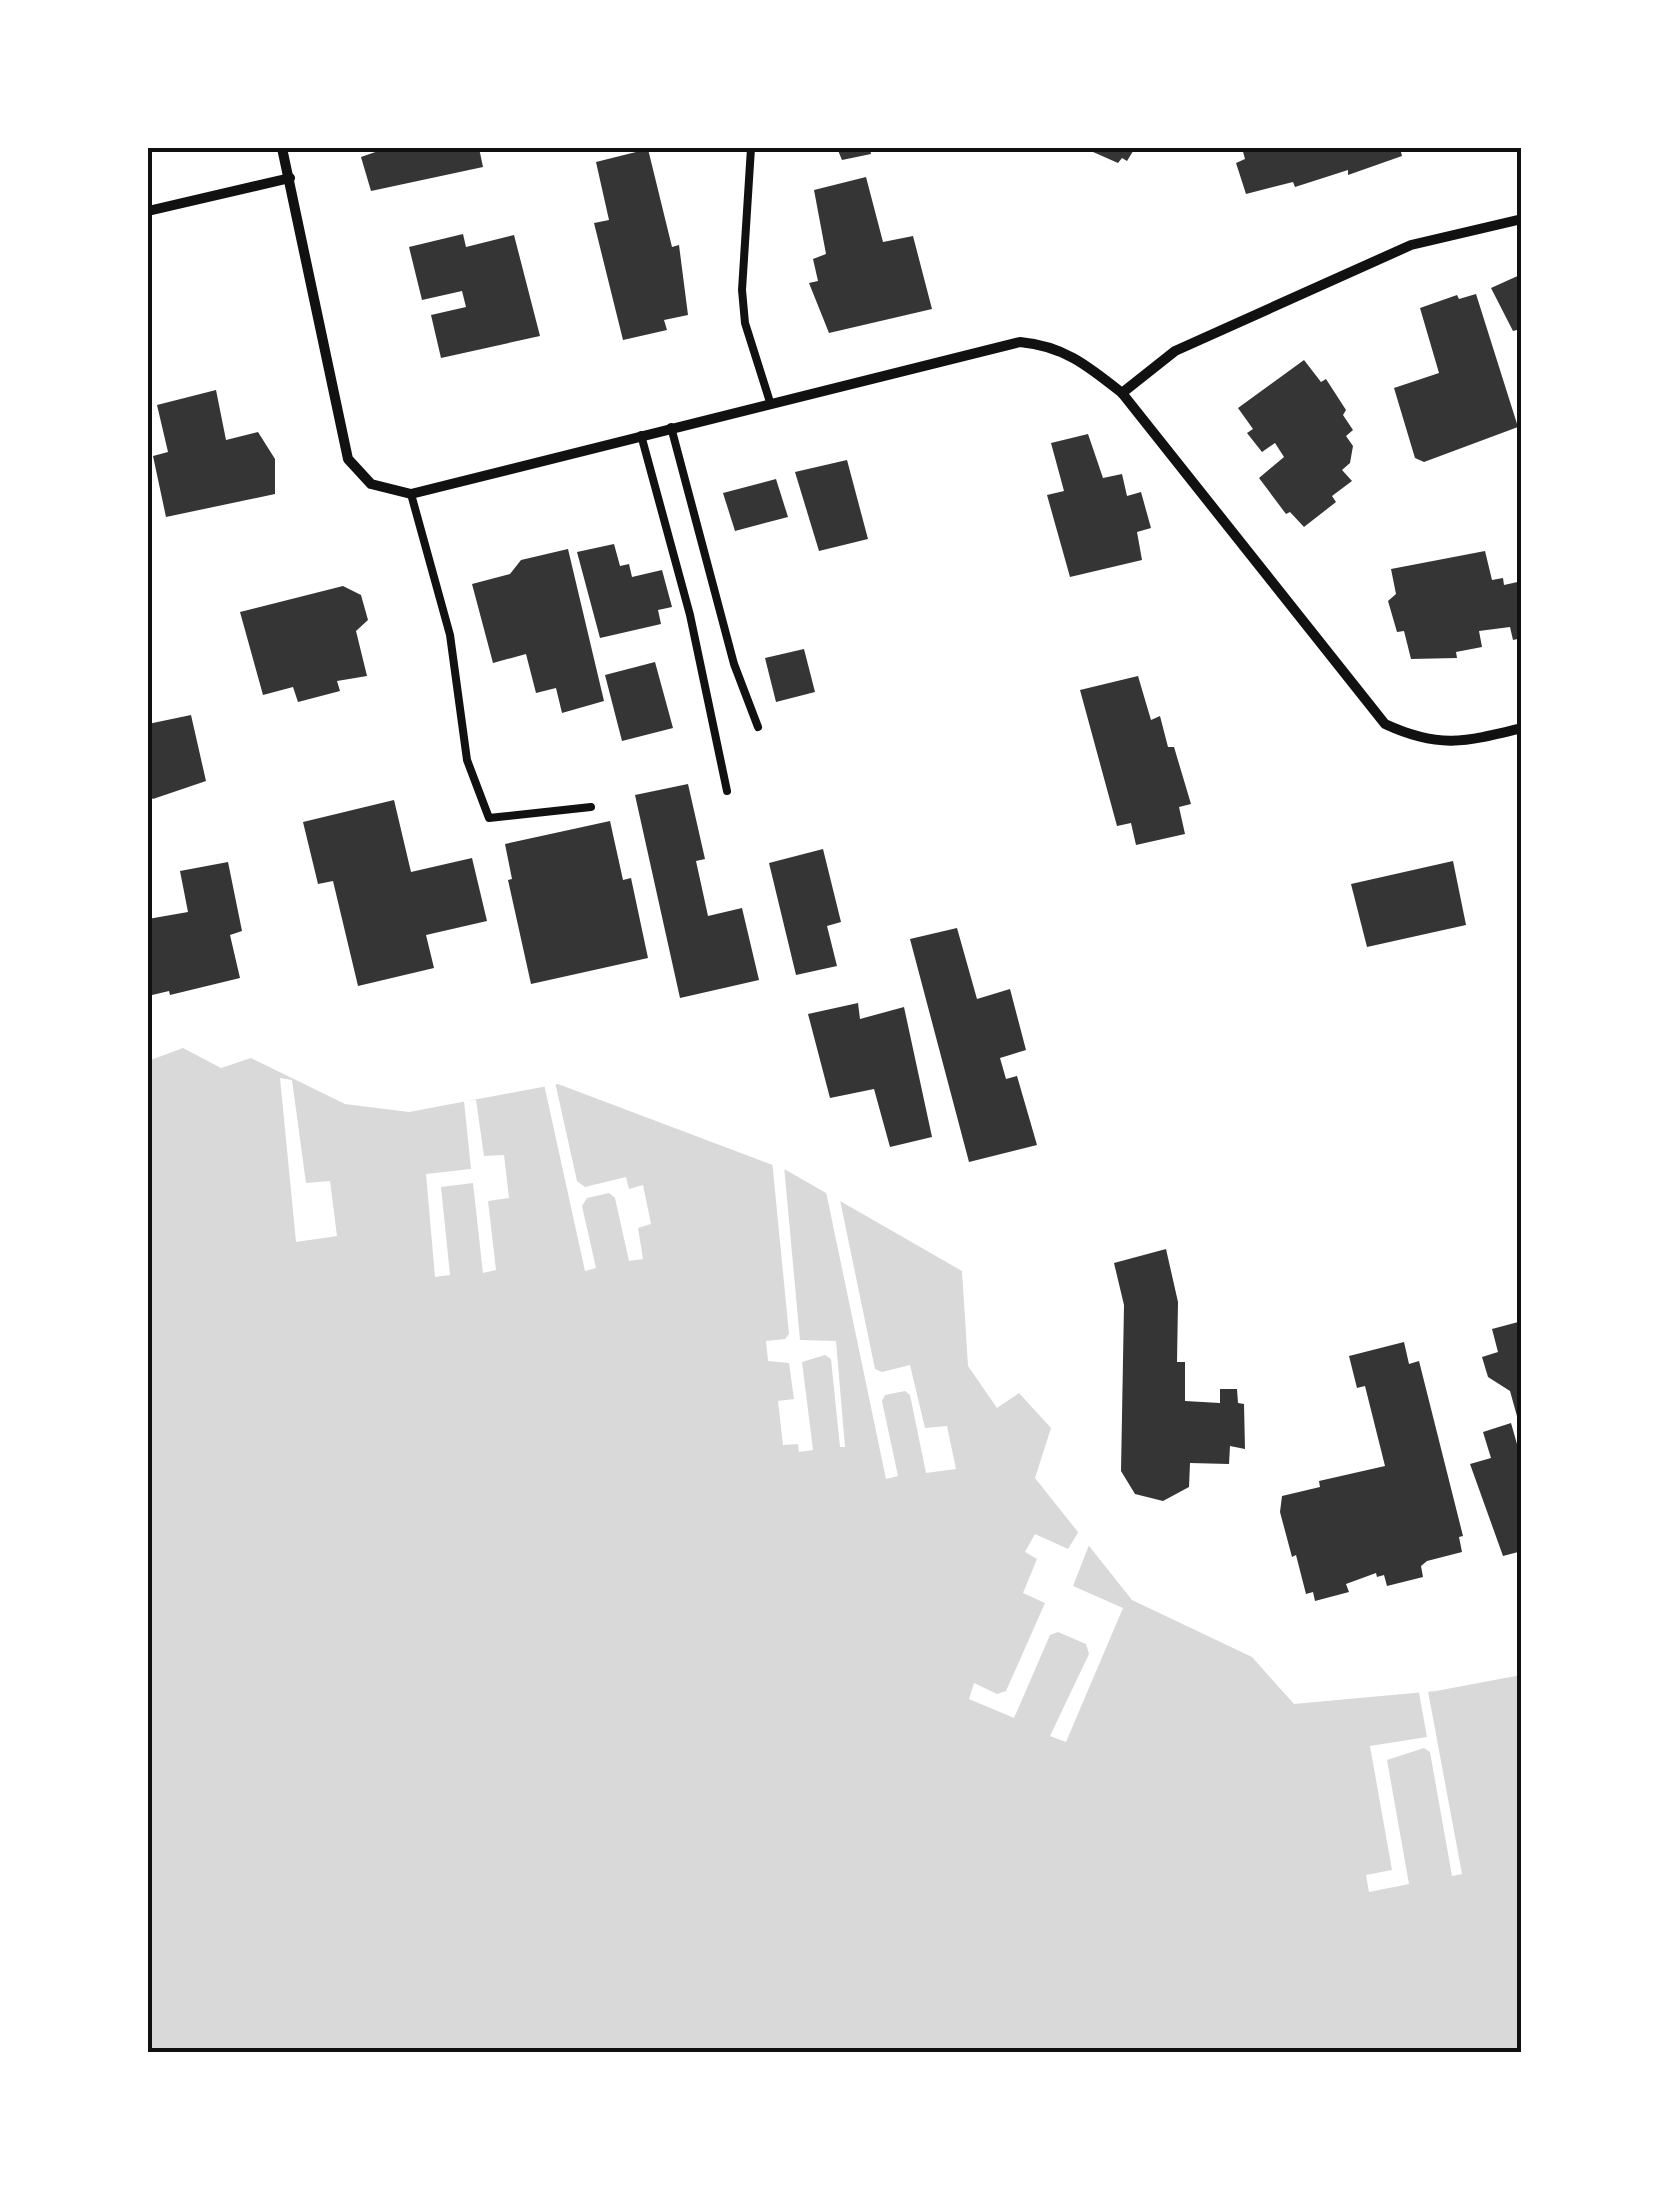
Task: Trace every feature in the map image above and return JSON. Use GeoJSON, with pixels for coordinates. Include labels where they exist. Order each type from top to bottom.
{"type":"FeatureCollection","features":[{"type":"Feature","properties":{"kind":"street"},"geometry":{"type":"LineString","coordinates":[[282,148],[348,459],[371,484],[412,494],[1020,342],[1044,344],[1074,354],[1122,393],[1385,724],[1420,740],[1453,742],[1522,728]]}},
{"type":"Feature","properties":{"kind":"street"},"geometry":{"type":"LineString","coordinates":[[148,211],[290,178]]}},
{"type":"Feature","properties":{"kind":"street"},"geometry":{"type":"LineString","coordinates":[[1122,393],[1174,350],[1377,260],[1412,245],[1522,219]]}},
{"type":"Feature","properties":{"kind":"lane"},"geometry":{"type":"LineString","coordinates":[[750,148],[742,290],[746,323],[770,402]]}},
{"type":"Feature","properties":{"kind":"lane"},"geometry":{"type":"LineString","coordinates":[[672,427],[734,664],[758,727]]}},
{"type":"Feature","properties":{"kind":"lane"},"geometry":{"type":"LineString","coordinates":[[641,435],[690,615],[727,790]]}},
{"type":"Feature","properties":{"kind":"lane"},"geometry":{"type":"LineString","coordinates":[[412,494],[450,635],[467,760],[489,818],[591,807]]}},
{"type":"Feature","properties":{"kind":"shaded area"},"geometry":{"type":"Polygon","coordinates":[[[183,1048],[221,1068],[251,1058],[345,1104],[409,1112],[558,1084],[786,1170],[962,1271],[968,1366],[997,1408],[1019,1393],[1051,1428],[1035,1478],[1132,1600],[1252,1657],[1294,1704],[1436,1691],[1521,1675],[1521,2052],[148,2052],[148,1061],[183,1048]]]}},
{"type":"Feature","properties":{"kind":"pier"},"geometry":{"type":"Polygon","coordinates":[[[280,1078],[292,1080],[306,1183],[330,1181],[337,1236],[296,1242],[280,1078]]]}},
{"type":"Feature","properties":{"kind":"pier"},"geometry":{"type":"Polygon","coordinates":[[[555,1082],[577,1181],[585,1187],[626,1177],[629,1189],[643,1185],[651,1224],[638,1228],[643,1259],[629,1261],[615,1198],[609,1193],[587,1198],[582,1206],[596,1268],[585,1271],[544,1084],[555,1082]]]}},
{"type":"Feature","properties":{"kind":"pier"},"geometry":{"type":"Polygon","coordinates":[[[476,1100],[484,1156],[504,1155],[509,1198],[488,1201],[496,1270],[483,1273],[473,1183],[441,1187],[450,1275],[435,1277],[426,1174],[471,1169],[464,1101],[476,1100]]]}},
{"type":"Feature","properties":{"kind":"pier"},"geometry":{"type":"Polygon","coordinates":[[[772,1160],[784,1166],[800,1340],[836,1341],[845,1447],[840,1447],[831,1359],[825,1355],[802,1362],[813,1450],[799,1452],[798,1444],[783,1445],[778,1401],[794,1399],[789,1363],[768,1361],[766,1341],[785,1339],[789,1334],[772,1160]]]}},
{"type":"Feature","properties":{"kind":"pier"},"geometry":{"type":"Polygon","coordinates":[[[825,1187],[839,1195],[875,1369],[882,1372],[910,1365],[925,1428],[947,1426],[956,1469],[926,1473],[910,1395],[905,1391],[885,1395],[882,1401],[898,1476],[886,1479],[825,1187]]]}},
{"type":"Feature","properties":{"kind":"pier"},"geometry":{"type":"Polygon","coordinates":[[[1079,1531],[1091,1540],[1073,1586],[1123,1608],[1066,1742],[1050,1736],[1089,1654],[1086,1644],[1058,1632],[1050,1635],[1014,1718],[969,1699],[974,1683],[997,1694],[1006,1691],[1045,1603],[1023,1593],[1037,1559],[1025,1552],[1035,1534],[1068,1549],[1079,1531]]]}},
{"type":"Feature","properties":{"kind":"pier"},"geometry":{"type":"Polygon","coordinates":[[[1427,1686],[1462,1874],[1452,1876],[1430,1752],[1424,1748],[1387,1760],[1409,1884],[1369,1892],[1366,1875],[1392,1870],[1370,1746],[1427,1737],[1418,1687],[1427,1686]]]}},
{"type":"Feature","properties":{"kind":"building"},"geometry":{"type":"Polygon","coordinates":[[[387,148],[479,148],[483,167],[371,191],[361,157],[387,148]]]}},
{"type":"Feature","properties":{"kind":"building"},"geometry":{"type":"Polygon","coordinates":[[[837,148],[870,148],[871,154],[842,160],[837,148]]]}},
{"type":"Feature","properties":{"kind":"building"},"geometry":{"type":"Polygon","coordinates":[[[1084,148],[1135,148],[1127,161],[1122,158],[1118,163],[1084,148]]]}},
{"type":"Feature","properties":{"kind":"building"},"geometry":{"type":"Polygon","coordinates":[[[1242,148],[1400,148],[1402,156],[1348,175],[1348,170],[1295,187],[1293,182],[1246,194],[1236,163],[1245,159],[1242,148]]]}},
{"type":"Feature","properties":{"kind":"building"},"geometry":{"type":"Polygon","coordinates":[[[648,149],[672,247],[679,245],[688,315],[664,320],[667,330],[623,340],[594,223],[609,220],[596,162],[648,149]]]}},
{"type":"Feature","properties":{"kind":"building"},"geometry":{"type":"Polygon","coordinates":[[[866,177],[883,242],[913,236],[932,309],[829,333],[809,283],[818,281],[813,259],[826,254],[814,190],[866,177]]]}},
{"type":"Feature","properties":{"kind":"building"},"geometry":{"type":"Polygon","coordinates":[[[463,234],[466,247],[514,235],[540,336],[441,358],[431,315],[466,307],[462,291],[422,300],[409,247],[463,234]]]}},
{"type":"Feature","properties":{"kind":"building"},"geometry":{"type":"Polygon","coordinates":[[[1522,274],[1522,339],[1517,330],[1513,331],[1491,288],[1522,274]]]}},
{"type":"Feature","properties":{"kind":"building"},"geometry":{"type":"Polygon","coordinates":[[[1476,294],[1518,427],[1424,462],[1415,458],[1394,388],[1439,373],[1420,308],[1457,295],[1459,299],[1476,294]]]}},
{"type":"Feature","properties":{"kind":"building"},"geometry":{"type":"Polygon","coordinates":[[[1304,360],[1321,382],[1326,379],[1346,410],[1343,415],[1353,430],[1346,436],[1353,446],[1350,463],[1342,470],[1352,481],[1332,496],[1336,502],[1304,527],[1290,512],[1286,514],[1259,478],[1284,457],[1275,443],[1262,452],[1247,433],[1253,429],[1238,408],[1304,360]]]}},
{"type":"Feature","properties":{"kind":"building"},"geometry":{"type":"Polygon","coordinates":[[[216,390],[226,440],[258,432],[275,459],[275,494],[166,517],[153,456],[168,452],[157,405],[216,390]]]}},
{"type":"Feature","properties":{"kind":"building"},"geometry":{"type":"Polygon","coordinates":[[[1088,434],[1103,478],[1122,474],[1127,496],[1141,492],[1151,528],[1137,532],[1142,560],[1070,577],[1047,495],[1064,491],[1051,443],[1088,434]]]}},
{"type":"Feature","properties":{"kind":"building"},"geometry":{"type":"Polygon","coordinates":[[[847,460],[868,539],[819,551],[795,472],[847,460]]]}},
{"type":"Feature","properties":{"kind":"building"},"geometry":{"type":"Polygon","coordinates":[[[776,479],[788,517],[735,531],[723,493],[776,479]]]}},
{"type":"Feature","properties":{"kind":"building"},"geometry":{"type":"Polygon","coordinates":[[[614,544],[620,566],[629,564],[632,577],[662,570],[672,607],[658,610],[661,624],[600,638],[577,552],[614,544]]]}},
{"type":"Feature","properties":{"kind":"building"},"geometry":{"type":"Polygon","coordinates":[[[568,549],[604,701],[562,713],[556,688],[536,693],[526,654],[493,663],[472,584],[510,574],[521,560],[568,549]]]}},
{"type":"Feature","properties":{"kind":"building"},"geometry":{"type":"Polygon","coordinates":[[[1485,551],[1492,580],[1503,578],[1504,585],[1522,581],[1522,638],[1513,640],[1510,627],[1479,631],[1482,647],[1456,652],[1457,658],[1411,659],[1404,631],[1397,632],[1388,601],[1396,594],[1391,569],[1485,551]]]}},
{"type":"Feature","properties":{"kind":"building"},"geometry":{"type":"Polygon","coordinates":[[[343,586],[361,595],[368,620],[356,631],[367,676],[337,681],[340,691],[298,702],[293,687],[263,695],[240,612],[343,586]]]}},
{"type":"Feature","properties":{"kind":"building"},"geometry":{"type":"Polygon","coordinates":[[[804,649],[815,692],[776,702],[765,658],[804,649]]]}},
{"type":"Feature","properties":{"kind":"building"},"geometry":{"type":"Polygon","coordinates":[[[655,662],[673,728],[622,741],[605,675],[655,662]]]}},
{"type":"Feature","properties":{"kind":"building"},"geometry":{"type":"Polygon","coordinates":[[[1138,676],[1151,720],[1160,716],[1168,747],[1174,747],[1191,804],[1179,807],[1185,834],[1136,845],[1131,823],[1117,826],[1080,690],[1138,676]]]}},
{"type":"Feature","properties":{"kind":"building"},"geometry":{"type":"Polygon","coordinates":[[[191,715],[206,781],[153,799],[148,795],[148,724],[191,715]]]}},
{"type":"Feature","properties":{"kind":"building"},"geometry":{"type":"Polygon","coordinates":[[[688,784],[705,859],[696,861],[708,916],[742,908],[759,980],[680,998],[635,795],[688,784]]]}},
{"type":"Feature","properties":{"kind":"building"},"geometry":{"type":"Polygon","coordinates":[[[394,800],[411,872],[472,858],[487,921],[426,935],[434,968],[358,986],[333,881],[318,884],[303,822],[394,800]]]}},
{"type":"Feature","properties":{"kind":"building"},"geometry":{"type":"Polygon","coordinates":[[[610,821],[623,880],[631,878],[648,958],[531,984],[508,880],[512,879],[505,844],[610,821]]]}},
{"type":"Feature","properties":{"kind":"building"},"geometry":{"type":"Polygon","coordinates":[[[823,849],[841,922],[827,926],[837,966],[796,975],[769,863],[823,849]]]}},
{"type":"Feature","properties":{"kind":"building"},"geometry":{"type":"Polygon","coordinates":[[[1453,861],[1466,925],[1367,947],[1351,884],[1453,861]]]}},
{"type":"Feature","properties":{"kind":"building"},"geometry":{"type":"Polygon","coordinates":[[[228,862],[242,931],[230,935],[240,978],[170,995],[169,991],[148,996],[148,919],[188,912],[180,871],[228,862]]]}},
{"type":"Feature","properties":{"kind":"building"},"geometry":{"type":"Polygon","coordinates":[[[957,928],[977,999],[1010,989],[1026,1050],[1000,1058],[1006,1079],[1017,1076],[1037,1145],[969,1162],[910,939],[957,928]]]}},
{"type":"Feature","properties":{"kind":"building"},"geometry":{"type":"Polygon","coordinates":[[[858,1003],[860,1019],[904,1007],[932,1137],[890,1147],[874,1089],[830,1098],[808,1014],[858,1003]]]}},
{"type":"Feature","properties":{"kind":"building"},"geometry":{"type":"Polygon","coordinates":[[[1166,1249],[1178,1302],[1177,1362],[1185,1362],[1185,1401],[1220,1403],[1220,1389],[1237,1389],[1238,1403],[1244,1404],[1245,1449],[1230,1446],[1229,1464],[1190,1463],[1189,1487],[1163,1501],[1135,1494],[1121,1471],[1124,1305],[1114,1263],[1166,1249]]]}},
{"type":"Feature","properties":{"kind":"building"},"geometry":{"type":"Polygon","coordinates":[[[1522,1321],[1520,1427],[1510,1391],[1488,1377],[1482,1357],[1498,1352],[1492,1329],[1522,1321]]]}},
{"type":"Feature","properties":{"kind":"building"},"geometry":{"type":"Polygon","coordinates":[[[1404,1342],[1409,1364],[1419,1361],[1463,1536],[1459,1537],[1462,1552],[1427,1561],[1421,1566],[1423,1577],[1387,1586],[1384,1575],[1377,1577],[1376,1573],[1346,1584],[1349,1592],[1315,1601],[1313,1592],[1306,1594],[1296,1555],[1292,1557],[1280,1512],[1282,1496],[1320,1487],[1319,1481],[1385,1466],[1365,1386],[1357,1388],[1349,1356],[1404,1342]]]}},
{"type":"Feature","properties":{"kind":"building"},"geometry":{"type":"Polygon","coordinates":[[[1511,1423],[1517,1444],[1522,1443],[1522,1551],[1503,1556],[1470,1464],[1491,1458],[1483,1432],[1511,1423]]]}}]}
